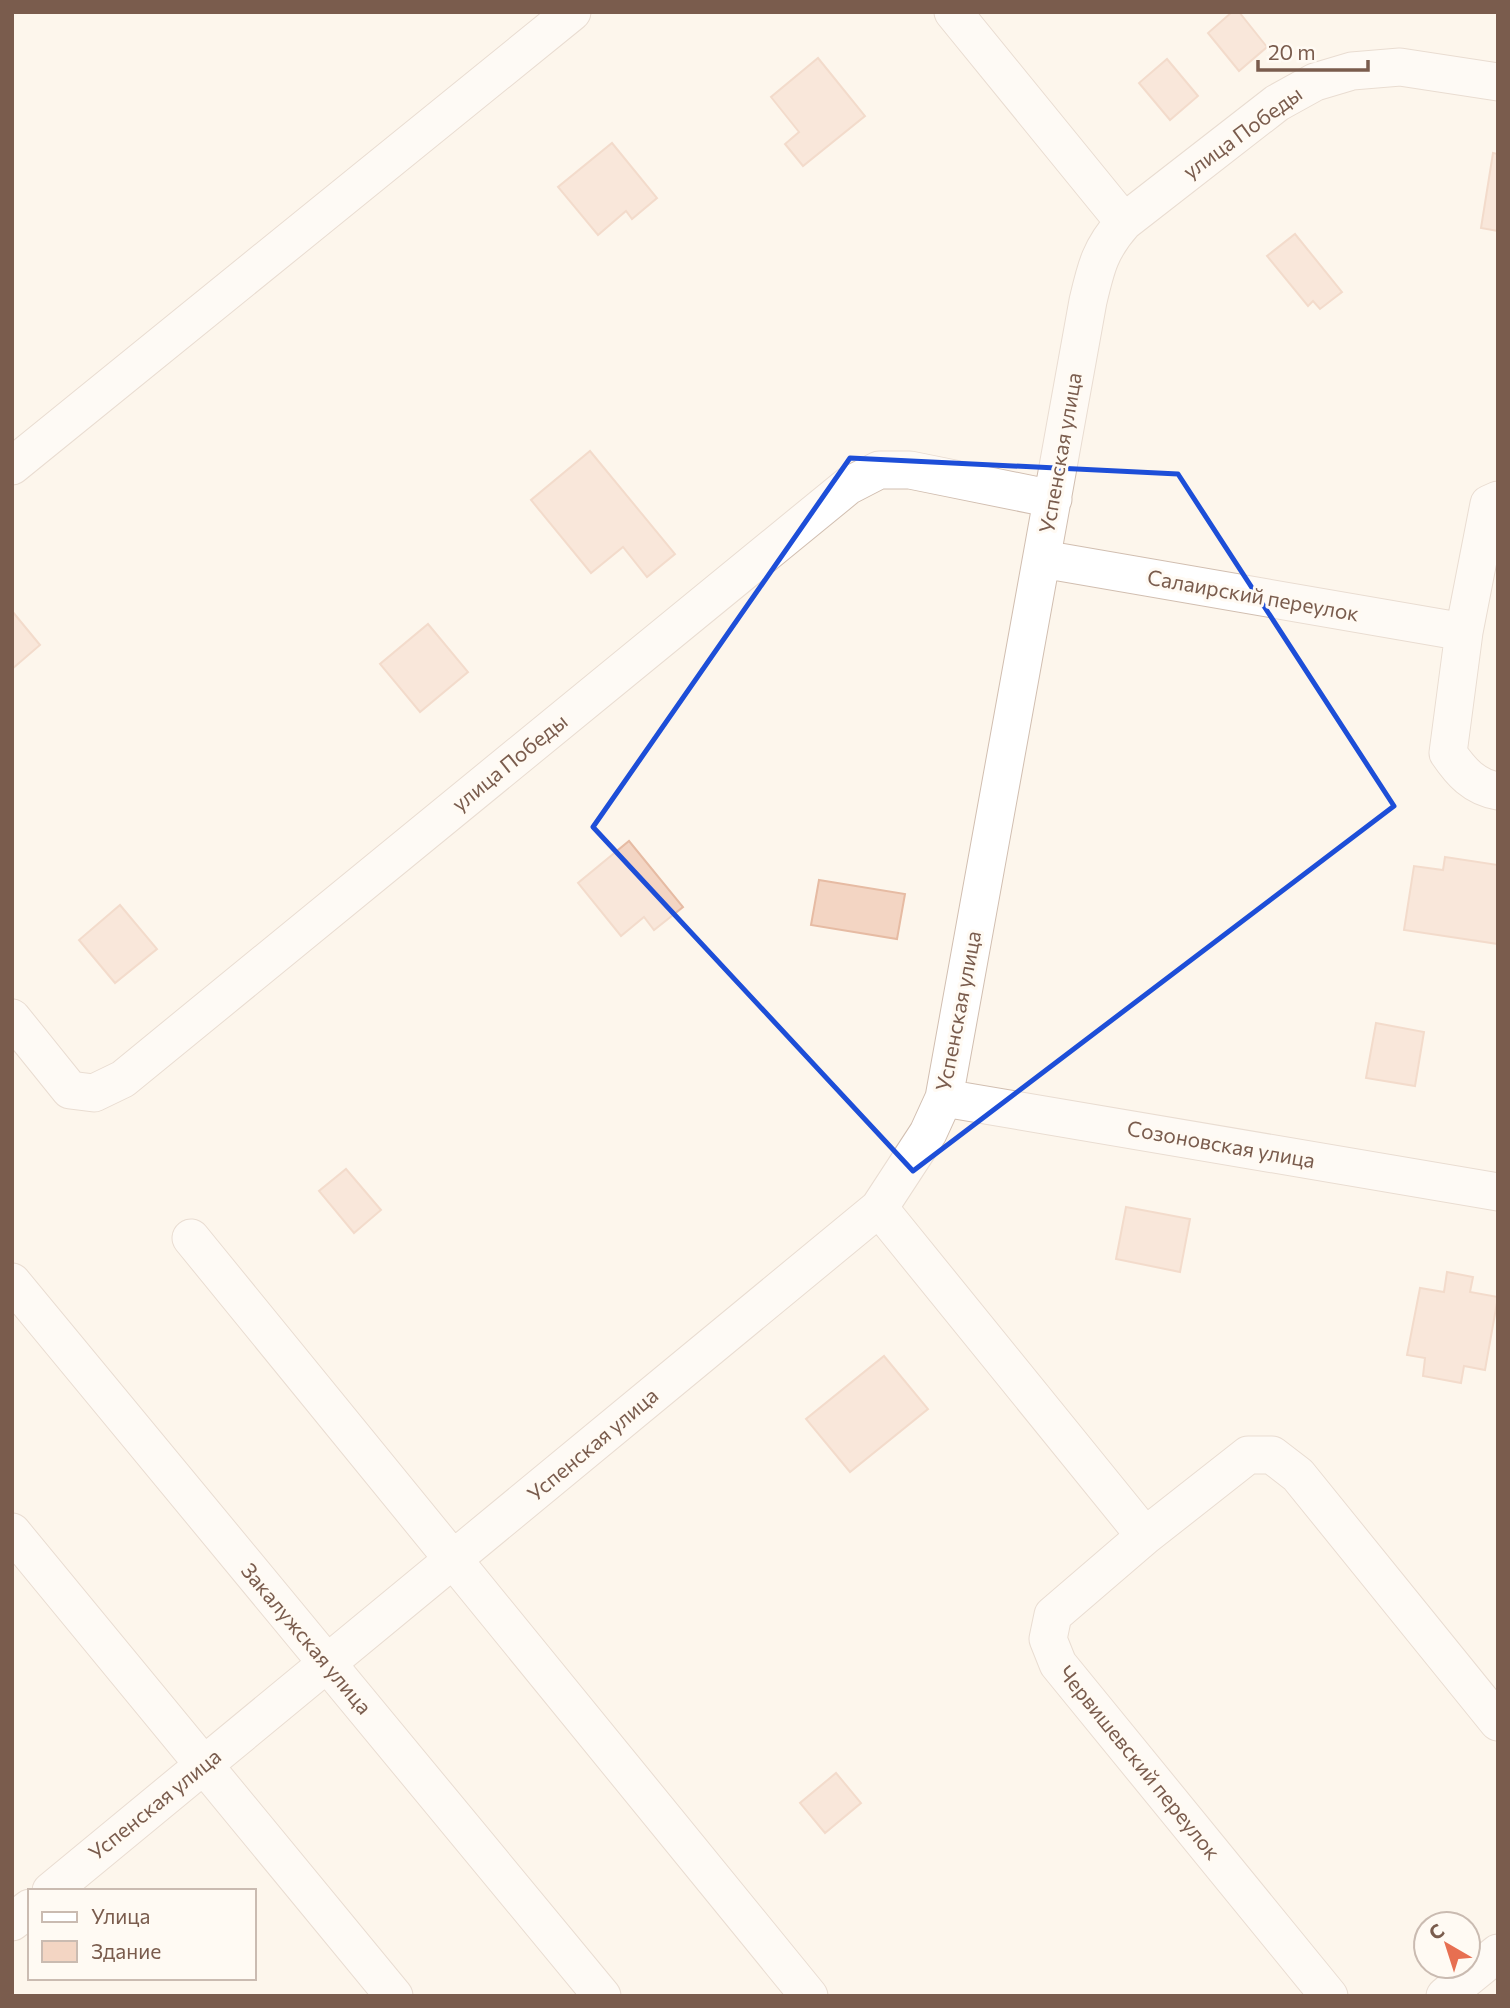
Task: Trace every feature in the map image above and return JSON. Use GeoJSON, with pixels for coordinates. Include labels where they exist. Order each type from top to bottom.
{"type":"FeatureCollection","features":[{"type":"Feature","properties":{"kind":"street"},"geometry":{"type":"LineString","coordinates":[[12,466],[572,12]]}},
{"type":"Feature","properties":{"kind":"street"},"geometry":{"type":"LineString","coordinates":[[953,12],[1124,222]]}},
{"type":"Feature","properties":{"kind":"street","name":"улица Победы"},"geometry":{"type":"LineString","coordinates":[[1124,222],[1277,103],[1315,82],[1352,71],[1401,67],[1498,82]]}},
{"type":"Feature","properties":{"kind":"street","name":"Успенская улица"},"geometry":{"type":"LineString","coordinates":[[53,1889],[879,1208],[928,1133],[944,1098],[1095,271],[1106,243],[1124,222]]}},
{"type":"Feature","properties":{"kind":"street","name":"улица Победы"},"geometry":{"type":"LineString","coordinates":[[12,1018],[70,1090],[94,1093],[123,1079],[848,486],[879,470],[910,470],[1053,499]]}},
{"type":"Feature","properties":{"kind":"street"},"geometry":{"type":"LineString","coordinates":[[1498,500],[1489,504],[1464,632],[1448,752],[1463,775],[1487,790],[1498,791]]}},
{"type":"Feature","properties":{"kind":"street","name":"Салаирский переулок"},"geometry":{"type":"LineString","coordinates":[[1042,559],[1464,632]]}},
{"type":"Feature","properties":{"kind":"street","name":"Созоновская улица"},"geometry":{"type":"LineString","coordinates":[[944,1098],[1498,1192]]}},
{"type":"Feature","properties":{"kind":"street"},"geometry":{"type":"LineString","coordinates":[[879,1208],[1145,1536]]}},
{"type":"Feature","properties":{"kind":"street"},"geometry":{"type":"LineString","coordinates":[[191,1238],[809,1996]]}},
{"type":"Feature","properties":{"kind":"street","name":"Закалужская улица"},"geometry":{"type":"LineString","coordinates":[[12,1282],[602,1996]]}},
{"type":"Feature","properties":{"kind":"street","name":"Червишевский переулок"},"geometry":{"type":"LineString","coordinates":[[1329,1996],[1058,1664],[1048,1639],[1053,1615],[1145,1536],[1248,1455],[1272,1455],[1298,1475],[1498,1722]]}},
{"type":"Feature","properties":{"kind":"street"},"geometry":{"type":"LineString","coordinates":[[12,1532],[394,1996]]}},
{"type":"Feature","properties":{"kind":"street"},"geometry":{"type":"LineString","coordinates":[[12,1922],[28,1910]]}},
{"type":"Feature","properties":{"kind":"street"},"geometry":{"type":"LineString","coordinates":[[1445,1996],[1496,1957]]}},
{"type":"Feature","properties":{"kind":"highlighted area"},"geometry":{"type":"Polygon","coordinates":[[[850,458],[1178,474],[1394,806],[913,1171],[593,827],[850,458]]]}},
{"type":"Feature","properties":{"kind":"building"},"geometry":{"type":"Polygon","coordinates":[[[1232,12],[1239,12],[1267,47],[1239,71],[1208,33],[1232,12]]]}},
{"type":"Feature","properties":{"kind":"building"},"geometry":{"type":"Polygon","coordinates":[[[818,58],[865,116],[803,166],[785,144],[799,132],[771,97],[818,58]]]}},
{"type":"Feature","properties":{"kind":"building"},"geometry":{"type":"Polygon","coordinates":[[[1167,59],[1198,96],[1170,120],[1139,83],[1167,59]]]}},
{"type":"Feature","properties":{"kind":"building"},"geometry":{"type":"Polygon","coordinates":[[[612,143],[657,198],[632,219],[626,211],[598,235],[558,187],[612,143]]]}},
{"type":"Feature","properties":{"kind":"building"},"geometry":{"type":"Polygon","coordinates":[[[1493,153],[1498,154],[1498,231],[1481,228],[1493,153]]]}},
{"type":"Feature","properties":{"kind":"building"},"geometry":{"type":"Polygon","coordinates":[[[1295,234],[1342,292],[1320,309],[1313,301],[1308,306],[1267,256],[1295,234]]]}},
{"type":"Feature","properties":{"kind":"building"},"geometry":{"type":"Polygon","coordinates":[[[590,451],[675,554],[647,577],[623,547],[591,573],[531,500],[590,451]]]}},
{"type":"Feature","properties":{"kind":"building"},"geometry":{"type":"Polygon","coordinates":[[[12,611],[40,645],[12,669],[12,611]]]}},
{"type":"Feature","properties":{"kind":"building"},"geometry":{"type":"Polygon","coordinates":[[[428,624],[468,672],[420,712],[380,664],[428,624]]]}},
{"type":"Feature","properties":{"kind":"building"},"geometry":{"type":"Polygon","coordinates":[[[629,841],[683,907],[654,930],[644,917],[621,936],[578,883],[629,841]]]}},
{"type":"Feature","properties":{"kind":"building"},"geometry":{"type":"Polygon","coordinates":[[[1445,857],[1498,865],[1498,944],[1404,930],[1414,866],[1443,870],[1445,857]]]}},
{"type":"Feature","properties":{"kind":"building"},"geometry":{"type":"Polygon","coordinates":[[[819,880],[905,894],[897,939],[811,925],[819,880]]]}},
{"type":"Feature","properties":{"kind":"building"},"geometry":{"type":"Polygon","coordinates":[[[120,905],[157,949],[115,983],[79,940],[120,905]]]}},
{"type":"Feature","properties":{"kind":"building"},"geometry":{"type":"Polygon","coordinates":[[[1376,1023],[1424,1032],[1415,1086],[1366,1078],[1376,1023]]]}},
{"type":"Feature","properties":{"kind":"building"},"geometry":{"type":"Polygon","coordinates":[[[346,1169],[381,1210],[354,1233],[319,1191],[346,1169]]]}},
{"type":"Feature","properties":{"kind":"building"},"geometry":{"type":"Polygon","coordinates":[[[1126,1207],[1190,1219],[1180,1272],[1116,1259],[1126,1207]]]}},
{"type":"Feature","properties":{"kind":"building"},"geometry":{"type":"Polygon","coordinates":[[[1447,1272],[1473,1277],[1470,1292],[1498,1297],[1485,1370],[1464,1366],[1461,1383],[1423,1376],[1425,1358],[1407,1355],[1420,1288],[1444,1292],[1447,1272]]]}},
{"type":"Feature","properties":{"kind":"building"},"geometry":{"type":"Polygon","coordinates":[[[884,1356],[928,1409],[850,1472],[806,1419],[884,1356]]]}},
{"type":"Feature","properties":{"kind":"building"},"geometry":{"type":"Polygon","coordinates":[[[836,1773],[861,1803],[825,1833],[800,1803],[836,1773]]]}}]}
